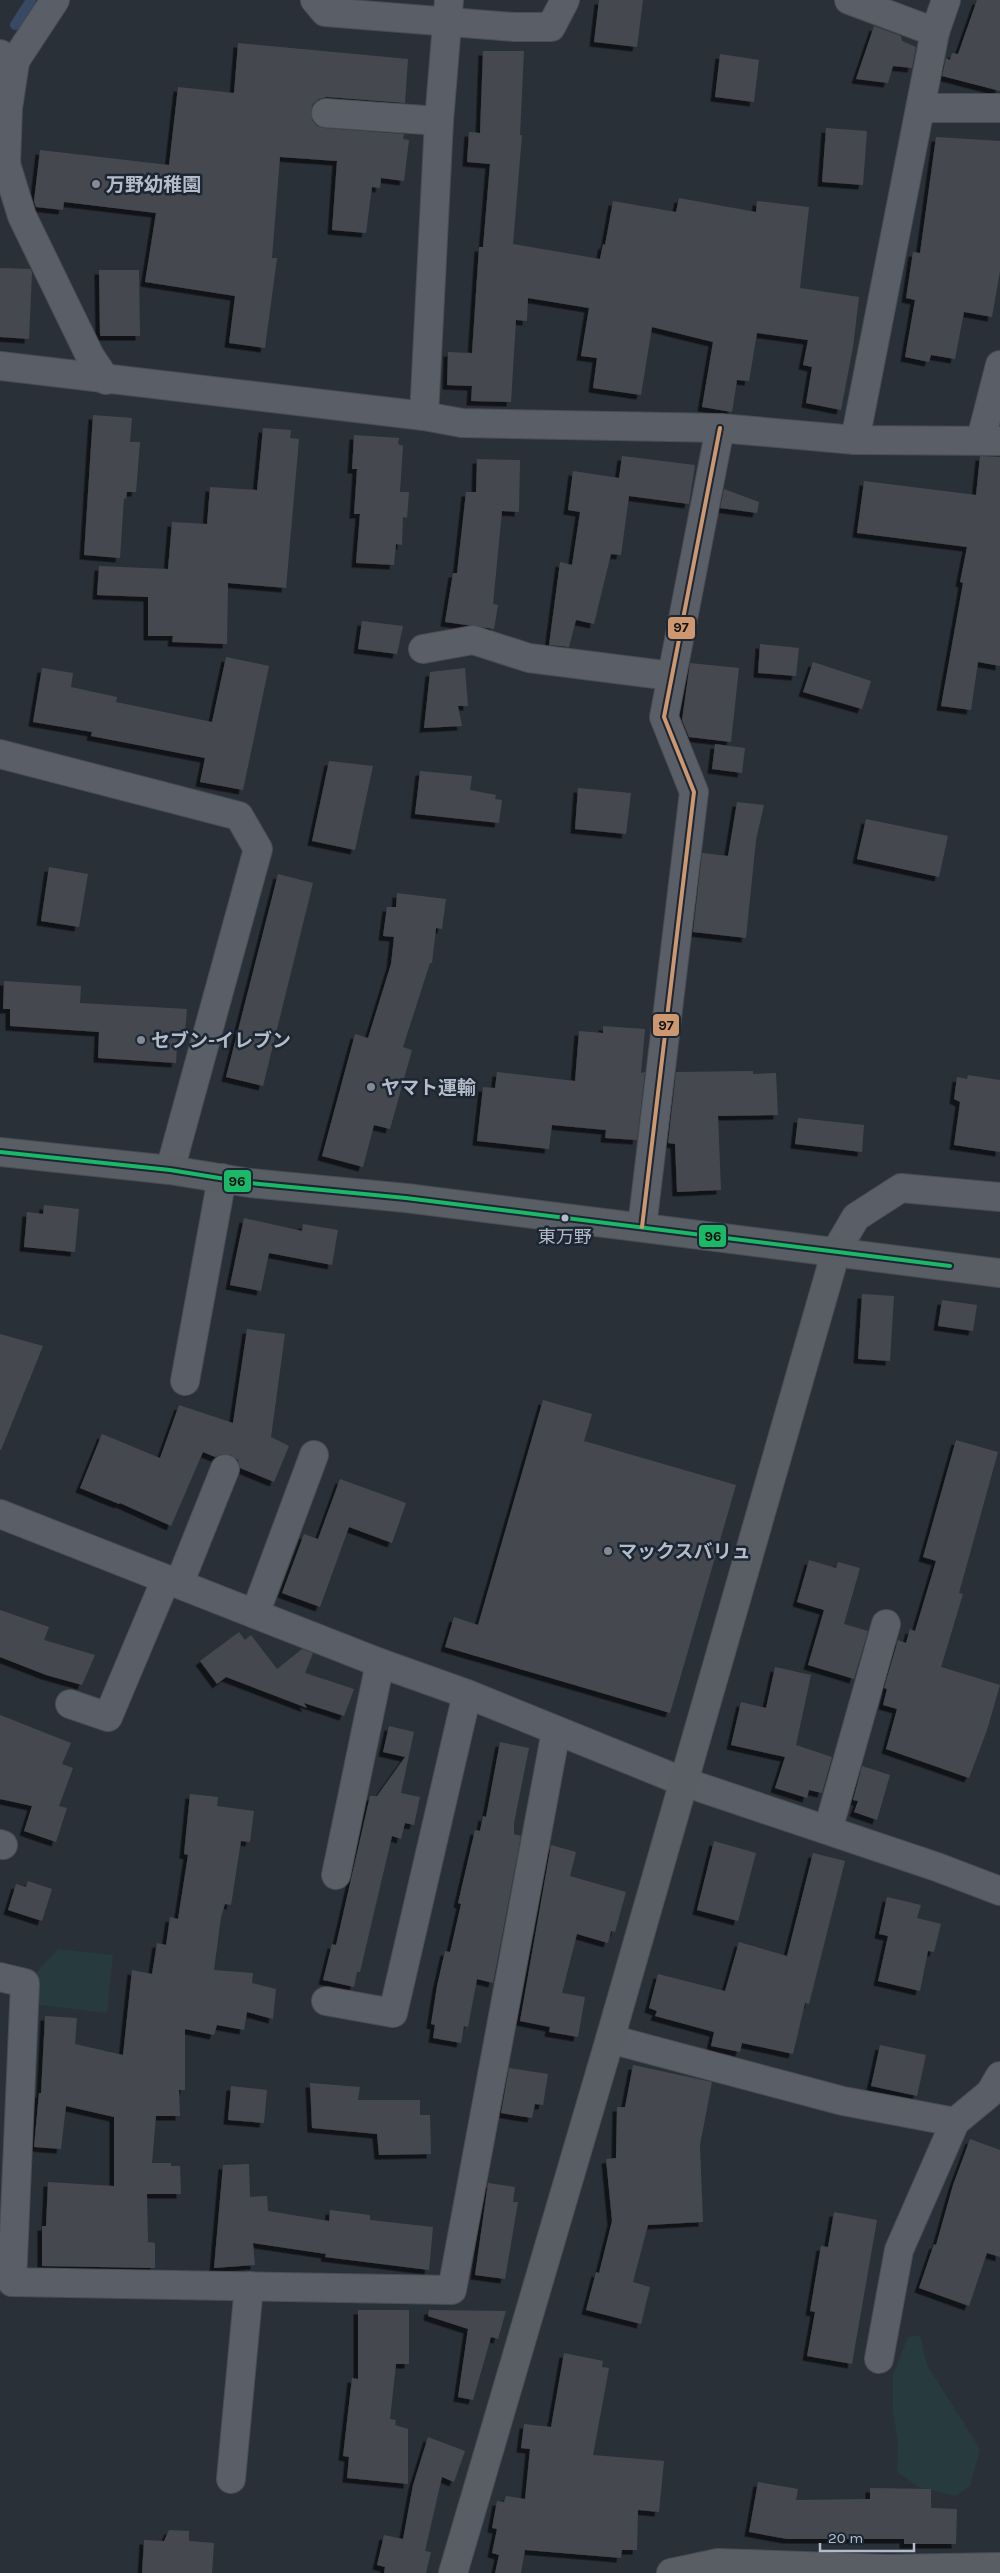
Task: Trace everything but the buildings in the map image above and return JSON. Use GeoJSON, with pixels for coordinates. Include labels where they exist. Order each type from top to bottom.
{"type":"FeatureCollection","features":[{"type":"Feature","properties":{"kind":"street"},"geometry":{"type":"LineString","coordinates":[[55,0],[5,66],[8,108],[6,164],[22,216],[90,356],[106,380]]}},
{"type":"Feature","properties":{"kind":"street"},"geometry":{"type":"LineString","coordinates":[[315,0],[326,12],[448,11],[514,27],[551,27],[565,0]]}},
{"type":"Feature","properties":{"kind":"street"},"geometry":{"type":"LineString","coordinates":[[849,0],[935,32]]}},
{"type":"Feature","properties":{"kind":"street"},"geometry":{"type":"LineString","coordinates":[[855,440],[935,32],[946,0]]}},
{"type":"Feature","properties":{"kind":"street"},"geometry":{"type":"LineString","coordinates":[[424,416],[439,121],[448,11]]}},
{"type":"Feature","properties":{"kind":"street"},"geometry":{"type":"LineString","coordinates":[[921,108],[1000,108]]}},
{"type":"Feature","properties":{"kind":"street"},"geometry":{"type":"LineString","coordinates":[[326,113],[439,121]]}},
{"type":"Feature","properties":{"kind":"street"},"geometry":{"type":"LineString","coordinates":[[0,366],[424,416],[462,424],[720,428],[855,440],[990,440],[1000,365]]}},
{"type":"Feature","properties":{"kind":"street"},"geometry":{"type":"LineString","coordinates":[[642,1227],[694,792],[664,718],[720,428]]}},
{"type":"Feature","properties":{"kind":"street"},"geometry":{"type":"LineString","coordinates":[[423,649],[472,640],[529,658],[671,676]]}},
{"type":"Feature","properties":{"kind":"street"},"geometry":{"type":"LineString","coordinates":[[0,754],[239,816],[258,848],[170,1170]]}},
{"type":"Feature","properties":{"kind":"street"},"geometry":{"type":"LineString","coordinates":[[0,1152],[170,1170],[222,1178],[836,1250],[1000,1273]]}},
{"type":"Feature","properties":{"kind":"street"},"geometry":{"type":"LineString","coordinates":[[185,1381],[222,1178]]}},
{"type":"Feature","properties":{"kind":"street"},"geometry":{"type":"LineString","coordinates":[[453,2573],[610,2039],[836,1250],[856,1217],[901,1188],[1000,1197]]}},
{"type":"Feature","properties":{"kind":"street"},"geometry":{"type":"LineString","coordinates":[[255,1614],[314,1455]]}},
{"type":"Feature","properties":{"kind":"street"},"geometry":{"type":"LineString","coordinates":[[70,1704],[108,1718],[225,1469]]}},
{"type":"Feature","properties":{"kind":"street"},"geometry":{"type":"LineString","coordinates":[[0,1514],[380,1663],[467,1694],[684,1782],[937,1867],[1000,1891]]}},
{"type":"Feature","properties":{"kind":"street"},"geometry":{"type":"LineString","coordinates":[[828,1830],[886,1624]]}},
{"type":"Feature","properties":{"kind":"street"},"geometry":{"type":"LineString","coordinates":[[336,1875],[380,1663]]}},
{"type":"Feature","properties":{"kind":"street"},"geometry":{"type":"LineString","coordinates":[[326,2001],[393,2013],[467,1694]]}},
{"type":"Feature","properties":{"kind":"street"},"geometry":{"type":"LineString","coordinates":[[0,1977],[25,1983],[12,2282],[452,2290],[556,1731]]}},
{"type":"Feature","properties":{"kind":"street"},"geometry":{"type":"LineString","coordinates":[[610,2039],[843,2101],[955,2122]]}},
{"type":"Feature","properties":{"kind":"street"},"geometry":{"type":"LineString","coordinates":[[879,2359],[899,2250],[955,2122],[990,2093],[1000,2076]]}},
{"type":"Feature","properties":{"kind":"street"},"geometry":{"type":"LineString","coordinates":[[230,2480],[249,2286]]}},
{"type":"Feature","properties":{"kind":"street"},"geometry":{"type":"LineString","coordinates":[[670,2573],[718,2563],[888,2571],[1000,2567]]}},
{"type":"Feature","properties":{"kind":"green space"},"geometry":{"type":"Polygon","coordinates":[[[58,1949],[113,1955],[107,2013],[31,2004],[34,1975],[58,1949]]]}},
{"type":"Feature","properties":{"kind":"green space"},"geometry":{"type":"Polygon","coordinates":[[[920,2335],[927,2365],[980,2449],[970,2486],[955,2496],[919,2487],[897,2472],[898,2443],[893,2411],[893,2375],[908,2337],[920,2335]]]}},
{"type":"Feature","properties":{"kind":"waterway"},"geometry":{"type":"LineString","coordinates":[[15,25],[31,0]]}},
{"type":"Feature","properties":{"kind":"transit line","name":"97"},"geometry":{"type":"LineString","coordinates":[[642,1227],[694,792],[664,717],[720,428]]}},
{"type":"Feature","properties":{"kind":"transit line","name":"96"},"geometry":{"type":"LineString","coordinates":[[0,1152],[170,1170],[250,1183],[406,1198],[950,1266]]}},
{"type":"Feature","properties":{"kind":"place","name":"万野幼稚園"},"geometry":{"type":"Point","coordinates":[96,184]}},
{"type":"Feature","properties":{"kind":"place","name":"セブン-イレブン"},"geometry":{"type":"Point","coordinates":[141,1040]}},
{"type":"Feature","properties":{"kind":"place","name":"ヤマト運輸"},"geometry":{"type":"Point","coordinates":[371,1087]}},
{"type":"Feature","properties":{"kind":"place","name":"東万野"},"geometry":{"type":"Point","coordinates":[565,1218]}},
{"type":"Feature","properties":{"kind":"place","name":"マックスバリュ"},"geometry":{"type":"Point","coordinates":[608,1551]}}]}
